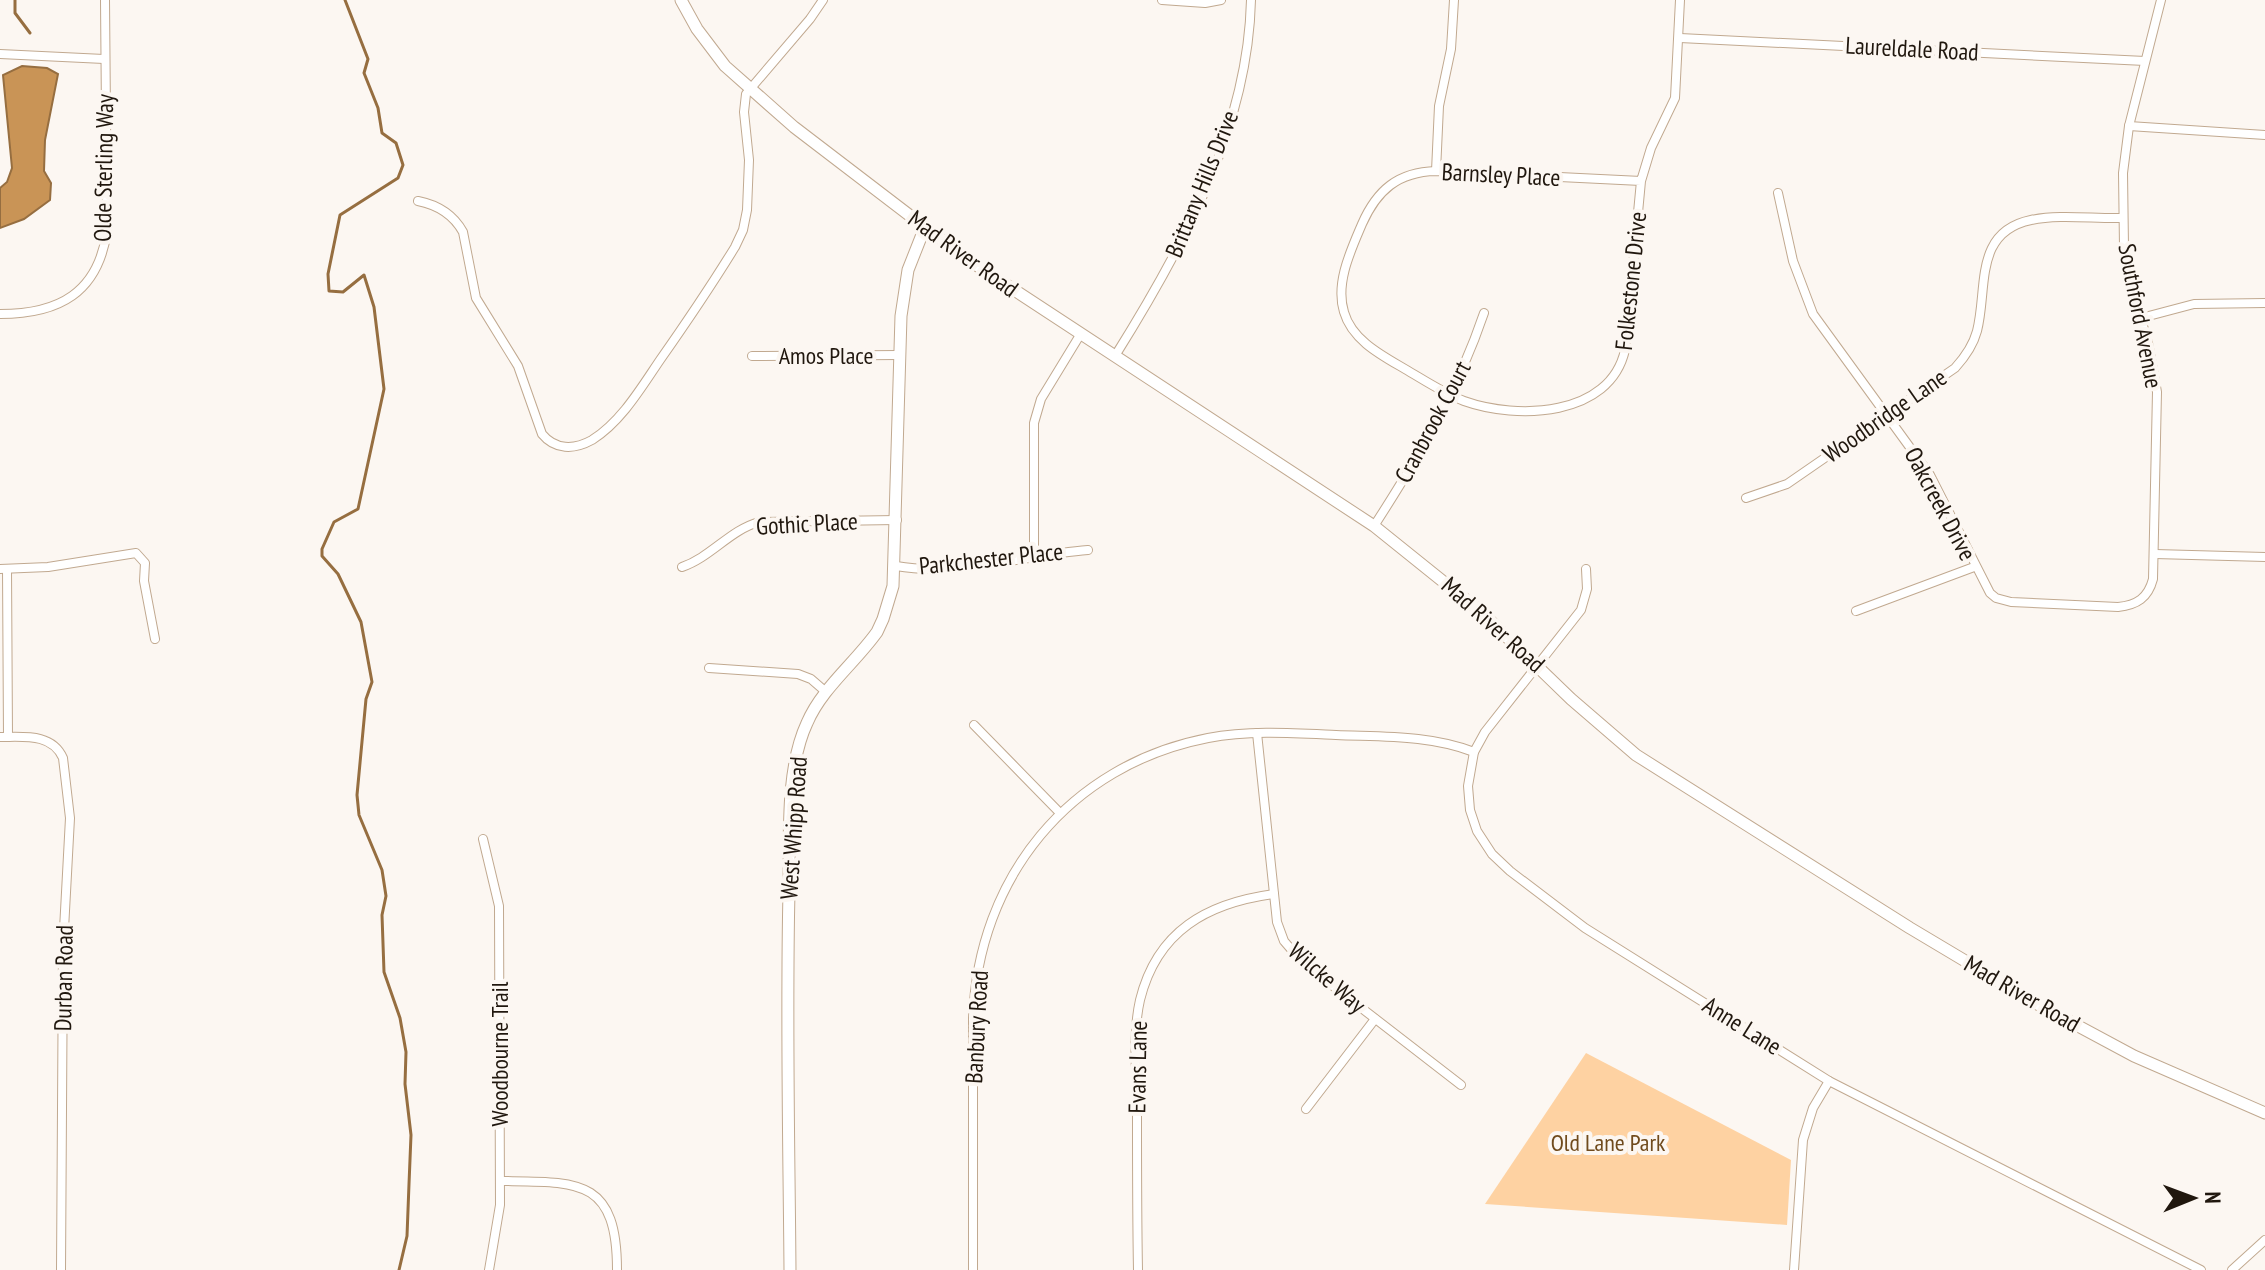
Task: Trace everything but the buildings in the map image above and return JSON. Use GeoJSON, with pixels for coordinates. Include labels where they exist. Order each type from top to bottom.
{"type":"FeatureCollection","features":[{"type":"Feature","properties":{"kind":"street","name":"Olde Sterling Way"},"geometry":{"type":"LineString","coordinates":[[0,314],[39,312],[64,303],[86,283],[101,259],[107,231],[105,0]]}},
{"type":"Feature","properties":{"kind":"street","name":"Mad River Road"},"geometry":{"type":"LineString","coordinates":[[681,0],[708,45],[749,90],[794,127],[925,227],[1080,335],[1374,526],[1481,612],[1604,729],[1636,755],[1950,953],[2048,1010],[2134,1056],[2265,1113]]}},
{"type":"Feature","properties":{"kind":"street"},"geometry":{"type":"LineString","coordinates":[[418,201],[442,210],[458,222],[463,232],[476,298],[518,366],[542,434],[548,441],[560,446],[579,446],[596,437],[622,412],[710,288],[735,247],[747,210],[749,160],[744,112],[749,90],[823,0]]}},
{"type":"Feature","properties":{"kind":"street"},"geometry":{"type":"LineString","coordinates":[[1162,0],[1205,3],[1221,0]]}},
{"type":"Feature","properties":{"kind":"street","name":"Brittany Hills Drive"},"geometry":{"type":"LineString","coordinates":[[1115,356],[1155,292],[1202,195],[1242,84],[1249,45],[1251,0]]}},
{"type":"Feature","properties":{"kind":"street"},"geometry":{"type":"LineString","coordinates":[[1436,171],[1439,106],[1451,49],[1454,0]]}},
{"type":"Feature","properties":{"kind":"street","name":"Folkestone Drive"},"geometry":{"type":"LineString","coordinates":[[1373,202],[1346,267],[1341,297],[1343,312],[1358,338],[1450,395],[1487,408],[1530,412],[1579,401],[1609,383],[1617,373],[1625,350],[1641,181],[1651,148],[1675,98],[1680,0]]}},
{"type":"Feature","properties":{"kind":"street","name":"Southford Avenue"},"geometry":{"type":"LineString","coordinates":[[2155,554],[2157,392],[2127,271],[2123,173],[2129,126],[2161,0]]}},
{"type":"Feature","properties":{"kind":"street","name":"Laureldale Road"},"geometry":{"type":"LineString","coordinates":[[1680,38],[2145,61]]}},
{"type":"Feature","properties":{"kind":"street"},"geometry":{"type":"LineString","coordinates":[[0,54],[104,59]]}},
{"type":"Feature","properties":{"kind":"street"},"geometry":{"type":"LineString","coordinates":[[2129,126],[2265,135]]}},
{"type":"Feature","properties":{"kind":"street","name":"Barnsley Place"},"geometry":{"type":"LineString","coordinates":[[1373,202],[1396,180],[1436,171],[1641,181]]}},
{"type":"Feature","properties":{"kind":"street","name":"Oakcreek Drive"},"geometry":{"type":"LineString","coordinates":[[1778,193],[1793,261],[1806,300],[1832,342],[1930,475],[1974,567],[1990,593],[2003,601],[2118,607],[2134,604],[2146,596],[2153,579],[2155,554]]}},
{"type":"Feature","properties":{"kind":"street","name":"Woodbridge Lane"},"geometry":{"type":"LineString","coordinates":[[1746,498],[1787,484],[1955,368],[1965,357],[1977,331],[1988,255],[2001,235],[2021,222],[2034,219],[2123,218]]}},
{"type":"Feature","properties":{"kind":"street","name":"West Whipp Road"},"geometry":{"type":"LineString","coordinates":[[790,1270],[788,930],[792,804],[801,738],[814,708],[877,632],[889,603],[896,566],[899,355],[908,270],[925,227]]}},
{"type":"Feature","properties":{"kind":"street"},"geometry":{"type":"LineString","coordinates":[[2141,318],[2194,304],[2265,303]]}},
{"type":"Feature","properties":{"kind":"street","name":"Cranbrook Court"},"geometry":{"type":"LineString","coordinates":[[1374,526],[1426,446],[1473,346],[1484,313]]}},
{"type":"Feature","properties":{"kind":"street"},"geometry":{"type":"LineString","coordinates":[[1034,558],[1034,423],[1041,399],[1080,335]]}},
{"type":"Feature","properties":{"kind":"street","name":"Amos Place"},"geometry":{"type":"LineString","coordinates":[[752,356],[899,355]]}},
{"type":"Feature","properties":{"kind":"street","name":"Gothic Place"},"geometry":{"type":"LineString","coordinates":[[682,567],[705,557],[741,529],[759,522],[897,520]]}},
{"type":"Feature","properties":{"kind":"street","name":"Parkchester Place"},"geometry":{"type":"LineString","coordinates":[[896,566],[982,565],[1088,550]]}},
{"type":"Feature","properties":{"kind":"street"},"geometry":{"type":"LineString","coordinates":[[4,737],[4,569],[78,563],[136,553],[145,563],[144,581],[155,639]]}},
{"type":"Feature","properties":{"kind":"street"},"geometry":{"type":"LineString","coordinates":[[2155,554],[2265,557]]}},
{"type":"Feature","properties":{"kind":"street"},"geometry":{"type":"LineString","coordinates":[[1856,611],[1974,567]]}},
{"type":"Feature","properties":{"kind":"street","name":"Anne Lane"},"geometry":{"type":"LineString","coordinates":[[1586,569],[1587,589],[1581,610],[1485,732],[1474,752],[1468,786],[1473,821],[1483,841],[1510,871],[1623,953],[1829,1081],[2201,1270]]}},
{"type":"Feature","properties":{"kind":"street"},"geometry":{"type":"LineString","coordinates":[[709,668],[798,674],[811,679],[826,692]]}},
{"type":"Feature","properties":{"kind":"street"},"geometry":{"type":"LineString","coordinates":[[974,725],[1060,813]]}},
{"type":"Feature","properties":{"kind":"street","name":"Banbury Road"},"geometry":{"type":"LineString","coordinates":[[973,1270],[973,1018],[981,955],[1007,883],[1060,813],[1115,771],[1160,750],[1210,737],[1257,733],[1415,738],[1451,743],[1474,752]]}},
{"type":"Feature","properties":{"kind":"street","name":"Wilcke Way"},"geometry":{"type":"LineString","coordinates":[[1257,733],[1279,930],[1291,951],[1461,1085]]}},
{"type":"Feature","properties":{"kind":"street","name":"Durban Road"},"geometry":{"type":"LineString","coordinates":[[4,737],[42,738],[59,750],[63,758],[70,818],[63,948],[61,1270]]}},
{"type":"Feature","properties":{"kind":"street","name":"Woodbourne Trail"},"geometry":{"type":"LineString","coordinates":[[483,839],[499,906],[499,1223],[489,1270]]}},
{"type":"Feature","properties":{"kind":"street","name":"Evans Lane"},"geometry":{"type":"LineString","coordinates":[[1138,1270],[1137,1021],[1147,979],[1166,946],[1186,925],[1229,902],[1274,894]]}},
{"type":"Feature","properties":{"kind":"street"},"geometry":{"type":"LineString","coordinates":[[1306,1109],[1375,1019]]}},
{"type":"Feature","properties":{"kind":"street"},"geometry":{"type":"LineString","coordinates":[[1794,1270],[1803,1140],[1813,1108],[1829,1081]]}},
{"type":"Feature","properties":{"kind":"street"},"geometry":{"type":"LineString","coordinates":[[500,1181],[555,1182],[592,1194],[614,1224],[617,1270]]}},
{"type":"Feature","properties":{"kind":"street"},"geometry":{"type":"LineString","coordinates":[[2232,1270],[2265,1240]]}},
{"type":"Feature","properties":{"kind":"green space","name":"Old Lane Park"},"geometry":{"type":"Polygon","coordinates":[[[1586,1053],[1791,1160],[1787,1225],[1485,1204],[1586,1053]]]}},
{"type":"Feature","properties":{"kind":"shaded area"},"geometry":{"type":"Polygon","coordinates":[[[22,66],[47,68],[58,74],[45,140],[44,171],[51,183],[50,200],[24,219],[0,228],[0,188],[7,182],[12,168],[3,75],[22,66]]]}},
{"type":"Feature","properties":{"kind":"waterway"},"geometry":{"type":"LineString","coordinates":[[15,0],[15,13],[30,33]]}},
{"type":"Feature","properties":{"kind":"waterway"},"geometry":{"type":"LineString","coordinates":[[345,0],[368,59],[364,73],[378,108],[382,133],[396,143],[403,165],[398,178],[340,215],[328,274],[329,291],[343,292],[364,275],[374,307],[384,389],[358,509],[334,522],[322,549],[322,556],[338,574],[361,622],[372,682],[366,699],[357,795],[359,815],[382,870],[386,896],[382,915],[384,972],[400,1018],[406,1052],[405,1084],[411,1135],[407,1236],[399,1270]]}}]}
